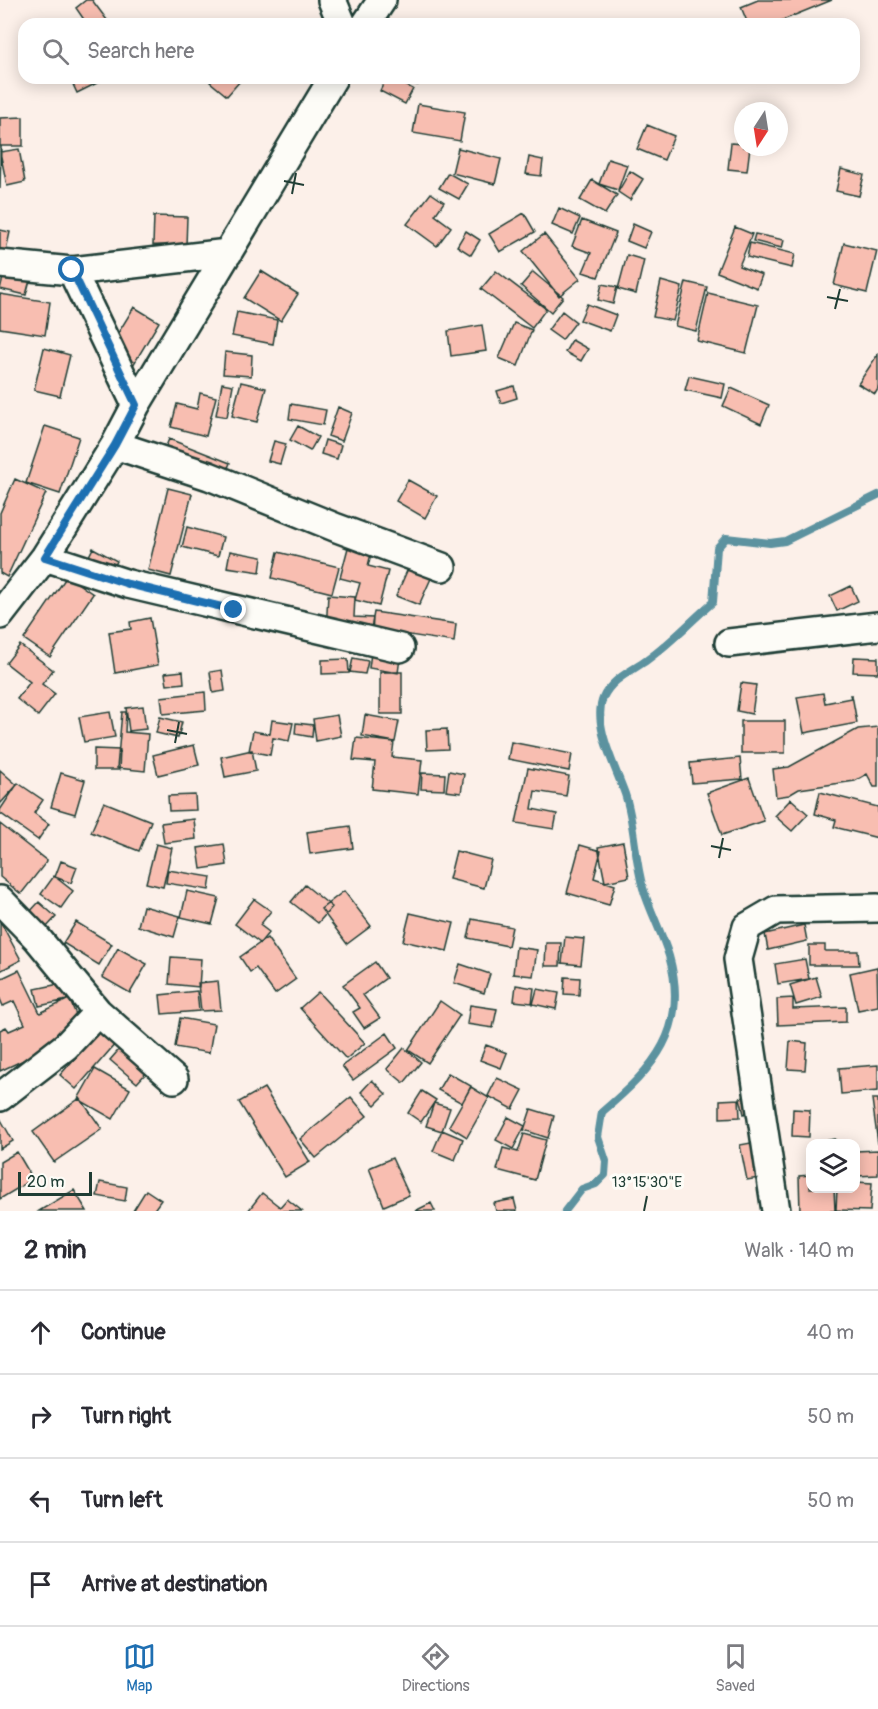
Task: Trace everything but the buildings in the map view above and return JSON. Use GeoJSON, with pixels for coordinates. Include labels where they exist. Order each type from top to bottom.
{"type":"FeatureCollection","features":[{"type":"Feature","properties":{"kind":"street"},"geometry":{"type":"LineString","coordinates":[[333,0],[340,18]]}},
{"type":"Feature","properties":{"kind":"street"},"geometry":{"type":"LineString","coordinates":[[370,18],[382,0]]}},
{"type":"Feature","properties":{"kind":"street"},"geometry":{"type":"LineString","coordinates":[[0,615],[45,557],[115,445],[136,405],[329,84]]}},
{"type":"Feature","properties":{"kind":"street"},"geometry":{"type":"LineString","coordinates":[[0,264],[72,270],[228,253]]}},
{"type":"Feature","properties":{"kind":"street"},"geometry":{"type":"LineString","coordinates":[[72,270],[136,405]]}},
{"type":"Feature","properties":{"kind":"street"},"geometry":{"type":"LineString","coordinates":[[115,445],[209,476],[337,528],[442,567]]}},
{"type":"Feature","properties":{"kind":"street"},"geometry":{"type":"LineString","coordinates":[[45,557],[128,584],[400,648]]}},
{"type":"Feature","properties":{"kind":"street"},"geometry":{"type":"LineString","coordinates":[[729,643],[878,626]]}},
{"type":"Feature","properties":{"kind":"street"},"geometry":{"type":"LineString","coordinates":[[0,900],[36,938],[98,1012],[174,1079]]}},
{"type":"Feature","properties":{"kind":"street"},"geometry":{"type":"LineString","coordinates":[[776,1211],[738,959],[747,927],[776,910],[878,908]]}},
{"type":"Feature","properties":{"kind":"street"},"geometry":{"type":"LineString","coordinates":[[0,1097],[66,1046],[98,1012]]}},
{"type":"Feature","properties":{"kind":"waterway"},"geometry":{"type":"LineString","coordinates":[[565,1211],[582,1189],[596,1184],[605,1175],[606,1161],[598,1137],[602,1112],[621,1096],[652,1063],[671,1026],[675,1005],[674,982],[669,956],[643,888],[628,805],[606,746],[600,709],[603,698],[616,681],[656,653],[713,602],[717,548],[726,538],[770,543],[785,541],[878,495]]}},
{"type":"Feature","properties":{"kind":"route"},"geometry":{"type":"LineString","coordinates":[[72,270],[136,405],[115,445],[45,557],[128,584],[234,610]]}}]}
